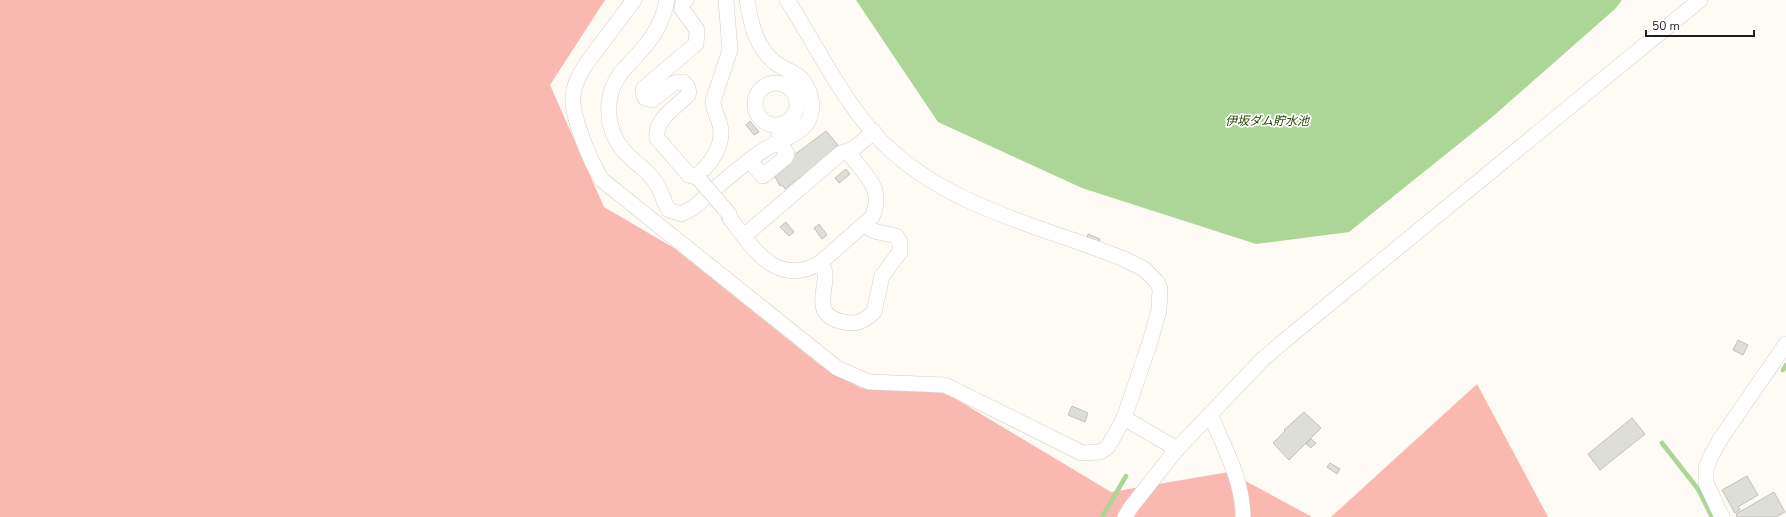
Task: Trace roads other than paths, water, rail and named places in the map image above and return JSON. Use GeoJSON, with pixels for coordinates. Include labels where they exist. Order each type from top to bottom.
{"type":"FeatureCollection","features":[{"type":"Feature","properties":{"kind":"street"},"geometry":{"type":"LineString","coordinates":[[634,0],[586,64],[579,75],[573,94],[578,124],[597,171],[610,187],[836,368],[869,382],[945,385],[1082,453],[1100,452],[1108,447],[1124,418],[1150,342],[1159,310],[1160,289],[1157,282],[1151,274],[1144,269],[1107,252],[963,200],[922,174],[883,143],[846,96],[787,0]]}},
{"type":"Feature","properties":{"kind":"street"},"geometry":{"type":"LineString","coordinates":[[667,0],[663,16],[656,32],[649,43],[617,77],[610,91],[609,118],[613,132],[619,144],[656,182],[666,207],[677,214],[688,211],[760,152],[798,133],[807,122],[811,111],[810,96],[801,78],[775,63],[762,50],[753,30],[747,0]]}},
{"type":"Feature","properties":{"kind":"street"},"geometry":{"type":"LineString","coordinates":[[686,0],[683,3],[682,9],[697,30],[696,44],[644,88],[642,92],[645,98],[652,100],[674,83],[683,82],[687,85],[689,90],[688,95],[661,121],[656,132],[657,138],[688,176],[698,179],[729,214],[744,236],[767,263],[774,267],[788,270],[802,270],[820,263],[872,217],[876,205],[876,192],[870,179],[848,151]]}},
{"type":"Feature","properties":{"kind":"street"},"geometry":{"type":"LineString","coordinates":[[698,179],[712,159],[720,139],[721,126],[714,110],[713,101],[730,50],[726,0]]}},
{"type":"Feature","properties":{"kind":"street"},"geometry":{"type":"LineString","coordinates":[[1126,517],[1131,507],[1177,449],[1262,360],[1700,0]]}},
{"type":"Feature","properties":{"kind":"street"},"geometry":{"type":"LineString","coordinates":[[750,161],[764,176],[786,158],[787,154],[779,142],[778,125]]}},
{"type":"Feature","properties":{"kind":"street"},"geometry":{"type":"LineString","coordinates":[[744,236],[841,153],[853,149],[874,132]]}},
{"type":"Feature","properties":{"kind":"street"},"geometry":{"type":"LineString","coordinates":[[820,263],[826,270],[822,300],[826,312],[829,315],[834,319],[851,324],[862,322],[874,312],[882,276],[899,255],[901,246],[896,236],[874,231],[863,225]]}},
{"type":"Feature","properties":{"kind":"street"},"geometry":{"type":"LineString","coordinates":[[1722,517],[1706,483],[1706,468],[1721,438],[1786,344]]}},
{"type":"Feature","properties":{"kind":"street"},"geometry":{"type":"LineString","coordinates":[[1210,414],[1236,476],[1242,496],[1243,517]]}},
{"type":"Feature","properties":{"kind":"street"},"geometry":{"type":"LineString","coordinates":[[1124,418],[1177,449]]}},
{"type":"Feature","properties":{"kind":"water","name":"伊坂ダム貯水池"},"geometry":{"type":"Polygon","coordinates":[[[856,0],[1622,0],[1615,9],[1491,118],[1349,232],[1256,244],[1082,188],[938,122],[856,0]]]}},
{"type":"Feature","properties":{"kind":"waterway"},"geometry":{"type":"LineString","coordinates":[[1783,370],[1786,365]]}},
{"type":"Feature","properties":{"kind":"waterway"},"geometry":{"type":"LineString","coordinates":[[1662,443],[1698,489],[1712,517]]}},
{"type":"Feature","properties":{"kind":"waterway"},"geometry":{"type":"LineString","coordinates":[[1102,517],[1126,476]]}}]}
